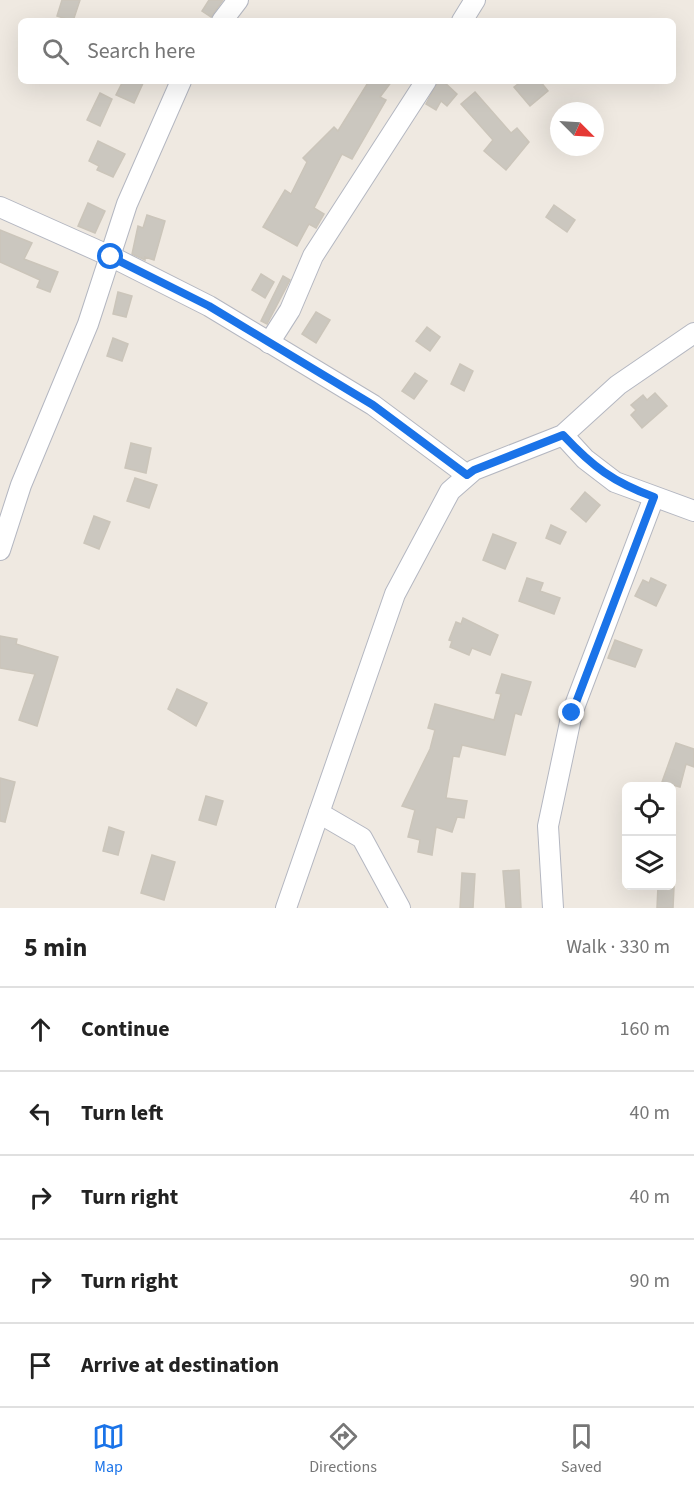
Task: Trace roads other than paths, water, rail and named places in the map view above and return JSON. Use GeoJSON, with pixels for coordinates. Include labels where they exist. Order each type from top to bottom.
{"type":"FeatureCollection","features":[{"type":"Feature","properties":{"kind":"street"},"geometry":{"type":"LineString","coordinates":[[224,18],[238,0]]}},
{"type":"Feature","properties":{"kind":"street"},"geometry":{"type":"LineString","coordinates":[[464,18],[475,0]]}},
{"type":"Feature","properties":{"kind":"street"},"geometry":{"type":"LineString","coordinates":[[0,550],[21,485],[88,324],[126,204],[179,84]]}},
{"type":"Feature","properties":{"kind":"street"},"geometry":{"type":"LineString","coordinates":[[269,343],[290,310],[313,256],[424,84]]}},
{"type":"Feature","properties":{"kind":"street"},"geometry":{"type":"LineString","coordinates":[[0,207],[111,257],[209,306],[373,405],[467,475]]}},
{"type":"Feature","properties":{"kind":"street"},"geometry":{"type":"LineString","coordinates":[[286,908],[395,594],[450,491],[474,470],[563,435],[618,386],[694,333]]}},
{"type":"Feature","properties":{"kind":"street"},"geometry":{"type":"LineString","coordinates":[[563,435],[599,471],[615,482],[694,511]]}},
{"type":"Feature","properties":{"kind":"street"},"geometry":{"type":"LineString","coordinates":[[553,908],[548,826],[572,713],[654,497]]}},
{"type":"Feature","properties":{"kind":"street"},"geometry":{"type":"LineString","coordinates":[[319,813],[362,838],[400,908]]}}]}
